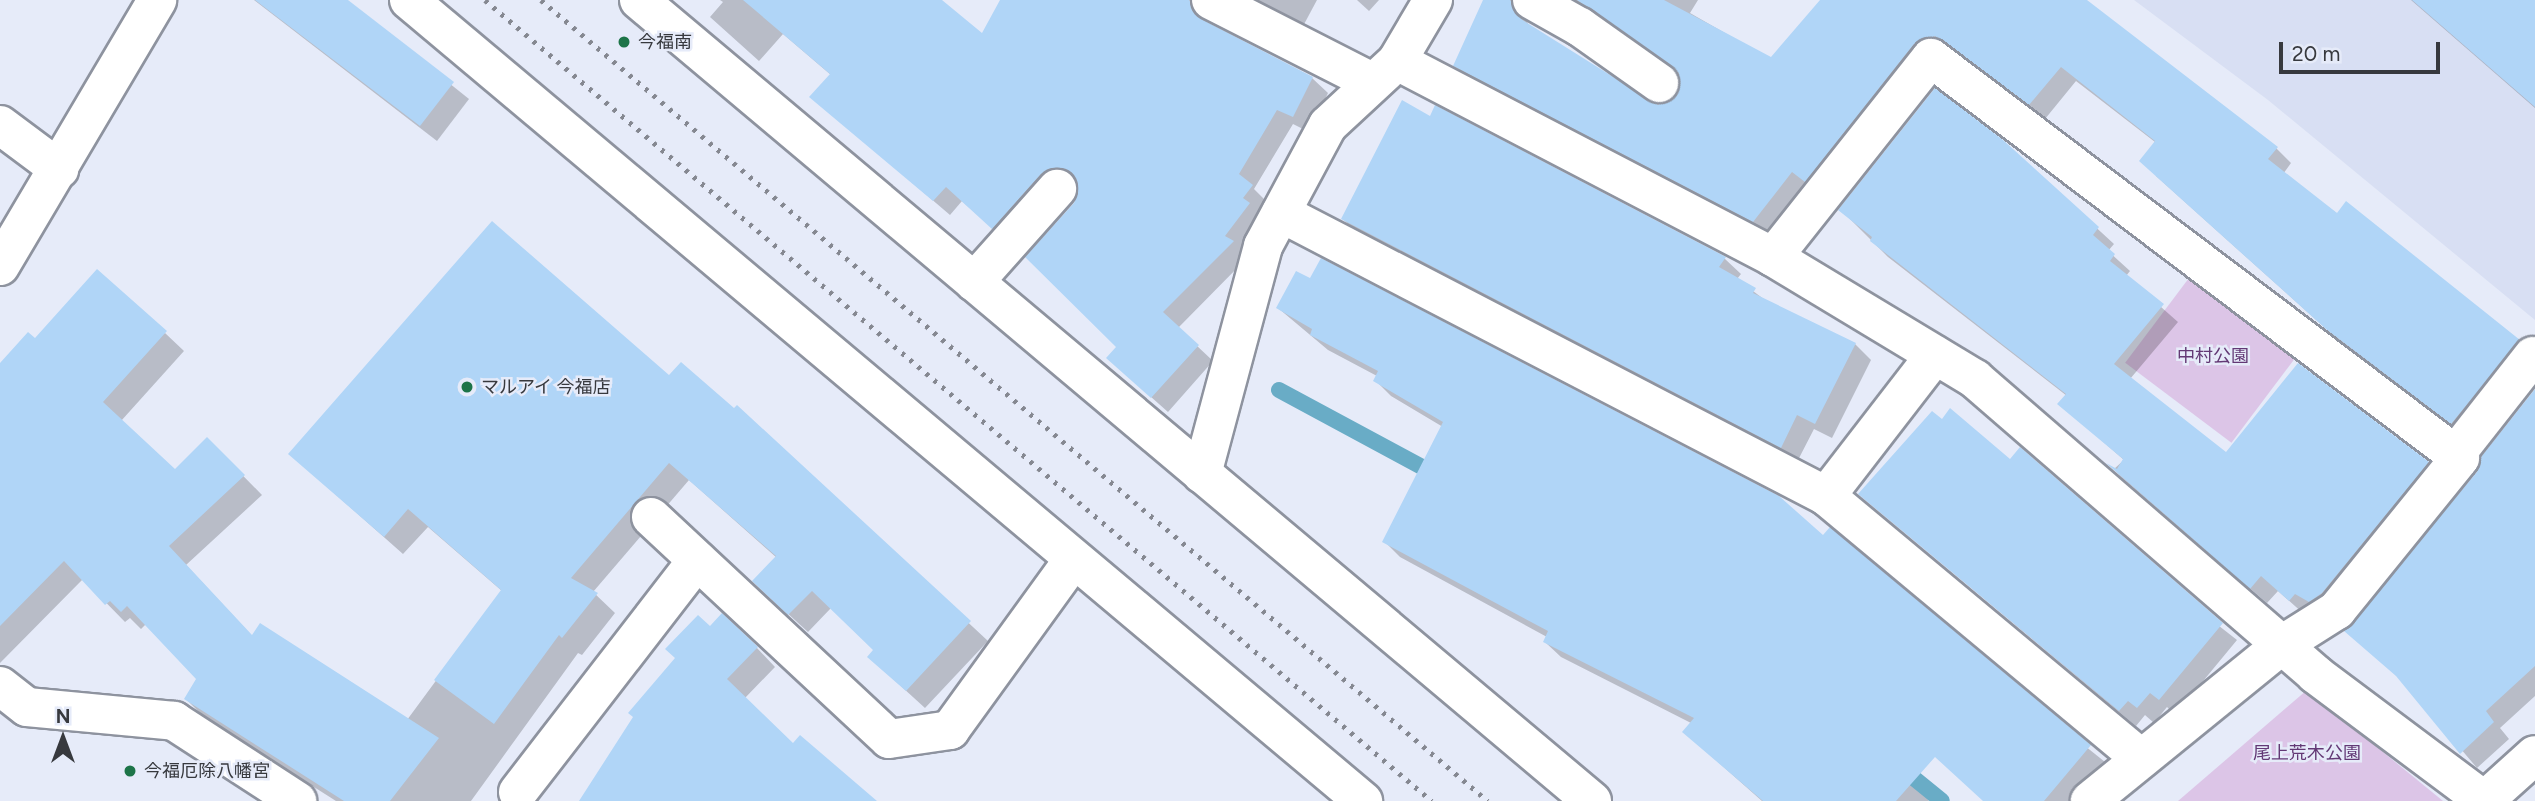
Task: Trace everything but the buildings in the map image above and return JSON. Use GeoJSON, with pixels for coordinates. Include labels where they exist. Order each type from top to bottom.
{"type":"FeatureCollection","features":[{"type":"Feature","properties":{"kind":"street"},"geometry":{"type":"LineString","coordinates":[[0,266],[157,0]]}},
{"type":"Feature","properties":{"kind":"street"},"geometry":{"type":"LineString","coordinates":[[409,0],[1363,801]]}},
{"type":"Feature","properties":{"kind":"street"},"geometry":{"type":"LineString","coordinates":[[639,0],[1592,801]]}},
{"type":"Feature","properties":{"kind":"street"},"geometry":{"type":"LineString","coordinates":[[1211,0],[1385,71],[1773,257],[1975,379],[2315,674],[2485,801],[2535,755]]}},
{"type":"Feature","properties":{"kind":"street"},"geometry":{"type":"LineString","coordinates":[[1202,474],[1264,246],[1328,125],[1385,71],[1433,0]]}},
{"type":"Feature","properties":{"kind":"street"},"geometry":{"type":"LineString","coordinates":[[1532,0],[1580,27],[1659,83]]}},
{"type":"Feature","properties":{"kind":"street"},"geometry":{"type":"LineString","coordinates":[[1773,257],[1931,58],[2460,458],[2337,610],[2283,644],[2090,801]]}},
{"type":"Feature","properties":{"kind":"street"},"geometry":{"type":"LineString","coordinates":[[0,125],[59,169]]}},
{"type":"Feature","properties":{"kind":"street"},"geometry":{"type":"LineString","coordinates":[[974,282],[1057,189]]}},
{"type":"Feature","properties":{"kind":"street"},"geometry":{"type":"LineString","coordinates":[[1281,213],[1826,496],[2141,758]]}},
{"type":"Feature","properties":{"kind":"street"},"geometry":{"type":"LineString","coordinates":[[1826,496],[1935,355]]}},
{"type":"Feature","properties":{"kind":"street"},"geometry":{"type":"LineString","coordinates":[[2455,455],[2533,356]]}},
{"type":"Feature","properties":{"kind":"street"},"geometry":{"type":"LineString","coordinates":[[651,517],[889,739],[950,730],[1073,559]]}},
{"type":"Feature","properties":{"kind":"street"},"geometry":{"type":"LineString","coordinates":[[518,792],[697,561]]}},
{"type":"Feature","properties":{"kind":"street"},"geometry":{"type":"LineString","coordinates":[[0,686],[27,707],[93,710],[174,721],[297,801]]}},
{"type":"Feature","properties":{"kind":"shaded area"},"geometry":{"type":"Polygon","coordinates":[[[2134,0],[2535,0],[2535,320],[2268,100],[2134,0]]]}},
{"type":"Feature","properties":{"kind":"green space","name":"中村公園"},"geometry":{"type":"Polygon","coordinates":[[[2195,270],[2301,350],[2231,443],[2125,363],[2195,270]]]}},
{"type":"Feature","properties":{"kind":"green space","name":"尾上荒木公園"},"geometry":{"type":"Polygon","coordinates":[[[2307,690],[2443,801],[2178,801],[2307,690]]]}},
{"type":"Feature","properties":{"kind":"waterway"},"geometry":{"type":"LineString","coordinates":[[1279,390],[1437,475]]}},
{"type":"Feature","properties":{"kind":"waterway"},"geometry":{"type":"LineString","coordinates":[[1899,766],[1942,801]]}},
{"type":"Feature","properties":{"kind":"railway"},"geometry":{"type":"LineString","coordinates":[[485,0],[1432,801]]}},
{"type":"Feature","properties":{"kind":"railway"},"geometry":{"type":"LineString","coordinates":[[541,0],[1488,801]]}},
{"type":"Feature","properties":{"kind":"place","name":"今福南"},"geometry":{"type":"Point","coordinates":[624,42]}},
{"type":"Feature","properties":{"kind":"place","name":"マルアイ 今福店"},"geometry":{"type":"Point","coordinates":[467,387]}},
{"type":"Feature","properties":{"kind":"place","name":"今福厄除八幡宮"},"geometry":{"type":"Point","coordinates":[130,771]}}]}
